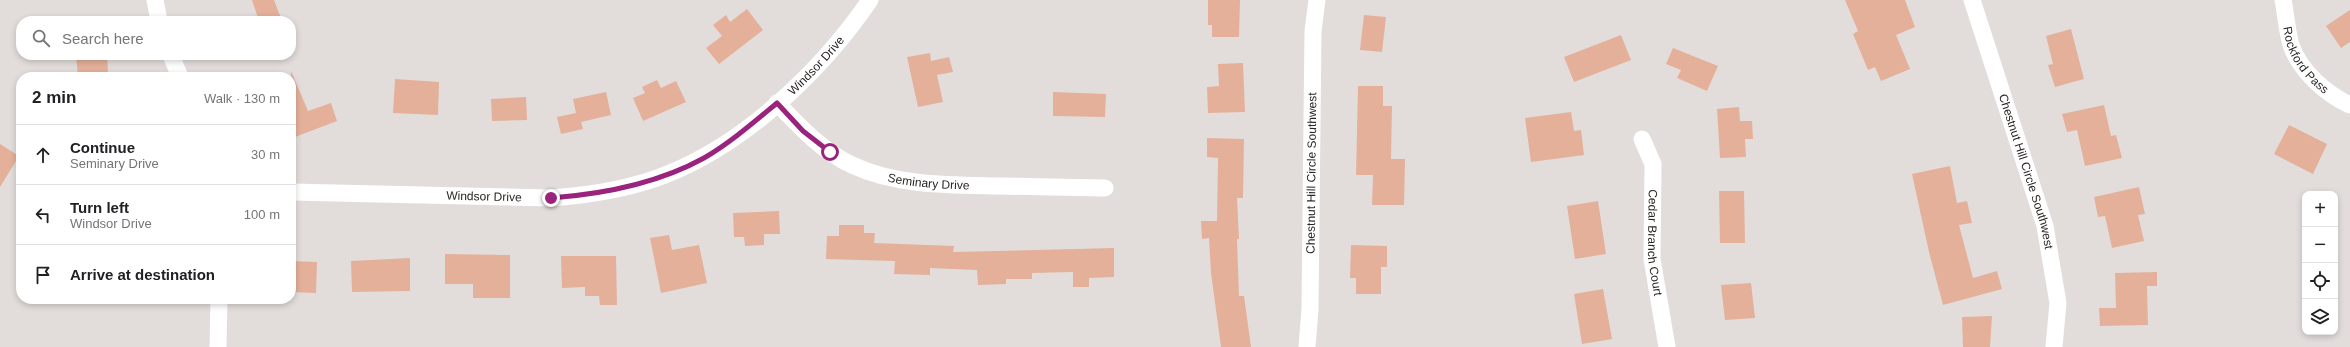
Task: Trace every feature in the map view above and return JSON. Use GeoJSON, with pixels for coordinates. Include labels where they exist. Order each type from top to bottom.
{"type":"FeatureCollection","features":[{"type":"Feature","properties":{"kind":"street"},"geometry":{"type":"LineString","coordinates":[[155,0],[158,16]]}},
{"type":"Feature","properties":{"kind":"street","name":"Windsor Drive"},"geometry":{"type":"LineString","coordinates":[[296,192],[551,198],[588,195],[627,187],[655,178],[704,158],[738,134],[777,103],[810,74],[870,0]]}},
{"type":"Feature","properties":{"kind":"street","name":"Chestnut Hill Circle Southwest"},"geometry":{"type":"LineString","coordinates":[[1307,347],[1310,309],[1313,30],[1317,0]]}},
{"type":"Feature","properties":{"kind":"street","name":"Chestnut Hill Circle Southwest"},"geometry":{"type":"LineString","coordinates":[[1972,0],[2045,226],[2058,303],[2054,347]]}},
{"type":"Feature","properties":{"kind":"street","name":"Rockford Pass"},"geometry":{"type":"LineString","coordinates":[[2282,0],[2291,45],[2301,65],[2328,91],[2350,105]]}},
{"type":"Feature","properties":{"kind":"street"},"geometry":{"type":"LineString","coordinates":[[173,60],[178,72]]}},
{"type":"Feature","properties":{"kind":"street","name":"Seminary Drive"},"geometry":{"type":"LineString","coordinates":[[777,103],[803,131],[830,152],[851,165],[883,176],[917,182],[957,186],[1104,188]]}},
{"type":"Feature","properties":{"kind":"street","name":"Cedar Branch Court"},"geometry":{"type":"LineString","coordinates":[[1642,139],[1653,164],[1652,259],[1668,347]]}},
{"type":"Feature","properties":{"kind":"street"},"geometry":{"type":"LineString","coordinates":[[218,347],[219,304]]}},
{"type":"Feature","properties":{"kind":"building"},"geometry":{"type":"Polygon","coordinates":[[[252,0],[274,0],[280,16],[257,16],[252,0]]]}},
{"type":"Feature","properties":{"kind":"building"},"geometry":{"type":"Polygon","coordinates":[[[1208,0],[1240,0],[1239,37],[1212,37],[1212,25],[1208,25],[1208,0]]]}},
{"type":"Feature","properties":{"kind":"building"},"geometry":{"type":"Polygon","coordinates":[[[1845,0],[1905,0],[1915,27],[1896,35],[1910,69],[1881,81],[1875,67],[1868,70],[1853,34],[1858,31],[1845,0]]]}},
{"type":"Feature","properties":{"kind":"building"},"geometry":{"type":"Polygon","coordinates":[[[747,9],[763,30],[719,64],[706,48],[722,36],[713,25],[726,15],[730,22],[747,9]]]}},
{"type":"Feature","properties":{"kind":"building"},"geometry":{"type":"Polygon","coordinates":[[[2350,10],[2350,42],[2341,48],[2326,26],[2350,10]]]}},
{"type":"Feature","properties":{"kind":"building"},"geometry":{"type":"Polygon","coordinates":[[[1364,15],[1386,17],[1382,52],[1360,50],[1364,15]]]}},
{"type":"Feature","properties":{"kind":"building"},"geometry":{"type":"Polygon","coordinates":[[[2071,29],[2084,79],[2055,87],[2048,65],[2053,64],[2046,36],[2071,29]]]}},
{"type":"Feature","properties":{"kind":"building"},"geometry":{"type":"Polygon","coordinates":[[[1621,35],[1631,60],[1574,82],[1564,57],[1621,35]]]}},
{"type":"Feature","properties":{"kind":"building"},"geometry":{"type":"Polygon","coordinates":[[[1673,48],[1718,66],[1707,91],[1677,78],[1681,70],[1666,64],[1673,48]]]}},
{"type":"Feature","properties":{"kind":"building"},"geometry":{"type":"Polygon","coordinates":[[[930,53],[931,61],[949,57],[953,72],[937,75],[943,102],[918,107],[907,57],[930,53]]]}},
{"type":"Feature","properties":{"kind":"building"},"geometry":{"type":"Polygon","coordinates":[[[76,60],[107,60],[108,72],[78,72],[76,60]]]}},
{"type":"Feature","properties":{"kind":"building"},"geometry":{"type":"Polygon","coordinates":[[[1243,63],[1245,112],[1208,113],[1207,87],[1219,86],[1218,64],[1243,63]]]}},
{"type":"Feature","properties":{"kind":"building"},"geometry":{"type":"Polygon","coordinates":[[[395,79],[439,82],[438,115],[393,113],[395,79]]]}},
{"type":"Feature","properties":{"kind":"building"},"geometry":{"type":"Polygon","coordinates":[[[657,80],[661,88],[676,81],[686,102],[643,121],[633,98],[645,93],[642,87],[657,80]]]}},
{"type":"Feature","properties":{"kind":"building"},"geometry":{"type":"Polygon","coordinates":[[[296,83],[308,111],[331,103],[337,121],[296,137],[296,83]]]}},
{"type":"Feature","properties":{"kind":"building"},"geometry":{"type":"Polygon","coordinates":[[[1358,86],[1383,86],[1383,106],[1392,106],[1391,159],[1405,159],[1404,205],[1372,205],[1373,175],[1356,175],[1358,86]]]}},
{"type":"Feature","properties":{"kind":"building"},"geometry":{"type":"Polygon","coordinates":[[[606,92],[611,115],[581,122],[583,129],[561,134],[557,117],[576,113],[573,99],[606,92]]]}},
{"type":"Feature","properties":{"kind":"building"},"geometry":{"type":"Polygon","coordinates":[[[1053,92],[1106,94],[1105,117],[1053,116],[1053,92]]]}},
{"type":"Feature","properties":{"kind":"building"},"geometry":{"type":"Polygon","coordinates":[[[526,97],[527,120],[492,121],[491,99],[526,97]]]}},
{"type":"Feature","properties":{"kind":"building"},"geometry":{"type":"Polygon","coordinates":[[[2104,105],[2111,136],[2116,135],[2122,158],[2085,166],[2077,130],[2067,132],[2062,114],[2104,105]]]}},
{"type":"Feature","properties":{"kind":"building"},"geometry":{"type":"Polygon","coordinates":[[[1739,107],[1740,121],[1752,121],[1753,139],[1745,139],[1746,157],[1720,158],[1717,109],[1739,107]]]}},
{"type":"Feature","properties":{"kind":"building"},"geometry":{"type":"Polygon","coordinates":[[[1571,112],[1574,131],[1581,130],[1584,155],[1531,162],[1525,118],[1571,112]]]}},
{"type":"Feature","properties":{"kind":"building"},"geometry":{"type":"Polygon","coordinates":[[[2289,125],[2327,144],[2313,174],[2274,154],[2289,125]]]}},
{"type":"Feature","properties":{"kind":"building"},"geometry":{"type":"Polygon","coordinates":[[[1207,138],[1244,139],[1243,198],[1237,198],[1239,239],[1237,239],[1239,296],[1244,296],[1251,347],[1221,347],[1211,273],[1209,238],[1202,239],[1201,221],[1217,221],[1218,158],[1207,157],[1207,138]]]}},
{"type":"Feature","properties":{"kind":"building"},"geometry":{"type":"Polygon","coordinates":[[[0,144],[16,154],[16,161],[0,187],[0,144]]]}},
{"type":"Feature","properties":{"kind":"building"},"geometry":{"type":"Polygon","coordinates":[[[1950,166],[1957,203],[1967,201],[1972,223],[1959,225],[1973,278],[1997,271],[2002,289],[1943,305],[1929,252],[1912,174],[1950,166]]]}},
{"type":"Feature","properties":{"kind":"building"},"geometry":{"type":"Polygon","coordinates":[[[2139,187],[2145,214],[2138,215],[2144,241],[2112,248],[2105,216],[2098,217],[2094,197],[2139,187]]]}},
{"type":"Feature","properties":{"kind":"building"},"geometry":{"type":"Polygon","coordinates":[[[1719,191],[1744,191],[1745,243],[1720,243],[1719,191]]]}},
{"type":"Feature","properties":{"kind":"building"},"geometry":{"type":"Polygon","coordinates":[[[1598,201],[1606,254],[1575,259],[1567,206],[1598,201]]]}},
{"type":"Feature","properties":{"kind":"building"},"geometry":{"type":"Polygon","coordinates":[[[779,211],[780,234],[764,234],[764,245],[745,246],[744,237],[734,237],[733,213],[779,211]]]}},
{"type":"Feature","properties":{"kind":"building"},"geometry":{"type":"Polygon","coordinates":[[[839,225],[864,225],[864,233],[875,233],[874,243],[954,246],[953,252],[1114,248],[1114,277],[1089,278],[1089,287],[1073,287],[1073,272],[1032,273],[1032,279],[1006,279],[1006,284],[978,285],[977,270],[930,268],[930,275],[894,274],[895,261],[826,259],[827,236],[839,236],[839,225]]]}},
{"type":"Feature","properties":{"kind":"building"},"geometry":{"type":"Polygon","coordinates":[[[669,235],[672,250],[699,245],[707,283],[661,293],[650,238],[669,235]]]}},
{"type":"Feature","properties":{"kind":"building"},"geometry":{"type":"Polygon","coordinates":[[[1351,245],[1387,246],[1387,267],[1381,267],[1381,294],[1356,294],[1356,278],[1350,278],[1351,245]]]}},
{"type":"Feature","properties":{"kind":"building"},"geometry":{"type":"Polygon","coordinates":[[[445,254],[510,255],[510,298],[473,298],[473,284],[445,284],[445,254]]]}},
{"type":"Feature","properties":{"kind":"building"},"geometry":{"type":"Polygon","coordinates":[[[561,256],[616,256],[617,305],[600,305],[599,296],[585,296],[585,287],[562,288],[561,256]]]}},
{"type":"Feature","properties":{"kind":"building"},"geometry":{"type":"Polygon","coordinates":[[[410,258],[410,291],[352,292],[351,261],[410,258]]]}},
{"type":"Feature","properties":{"kind":"building"},"geometry":{"type":"Polygon","coordinates":[[[296,261],[317,262],[316,293],[296,292],[296,261]]]}},
{"type":"Feature","properties":{"kind":"building"},"geometry":{"type":"Polygon","coordinates":[[[2157,272],[2157,286],[2147,286],[2148,325],[2100,326],[2099,308],[2116,308],[2115,273],[2157,272]]]}},
{"type":"Feature","properties":{"kind":"building"},"geometry":{"type":"Polygon","coordinates":[[[1751,283],[1755,318],[1725,320],[1721,285],[1751,283]]]}},
{"type":"Feature","properties":{"kind":"building"},"geometry":{"type":"Polygon","coordinates":[[[1603,289],[1612,339],[1582,344],[1574,294],[1603,289]]]}},
{"type":"Feature","properties":{"kind":"building"},"geometry":{"type":"Polygon","coordinates":[[[1992,316],[1990,347],[1963,347],[1962,317],[1992,316]]]}},
{"type":"Feature","properties":{"kind":"route"},"geometry":{"type":"LineString","coordinates":[[551,198],[588,195],[627,187],[669,174],[704,158],[738,134],[777,103],[803,131],[830,152]]}}]}
